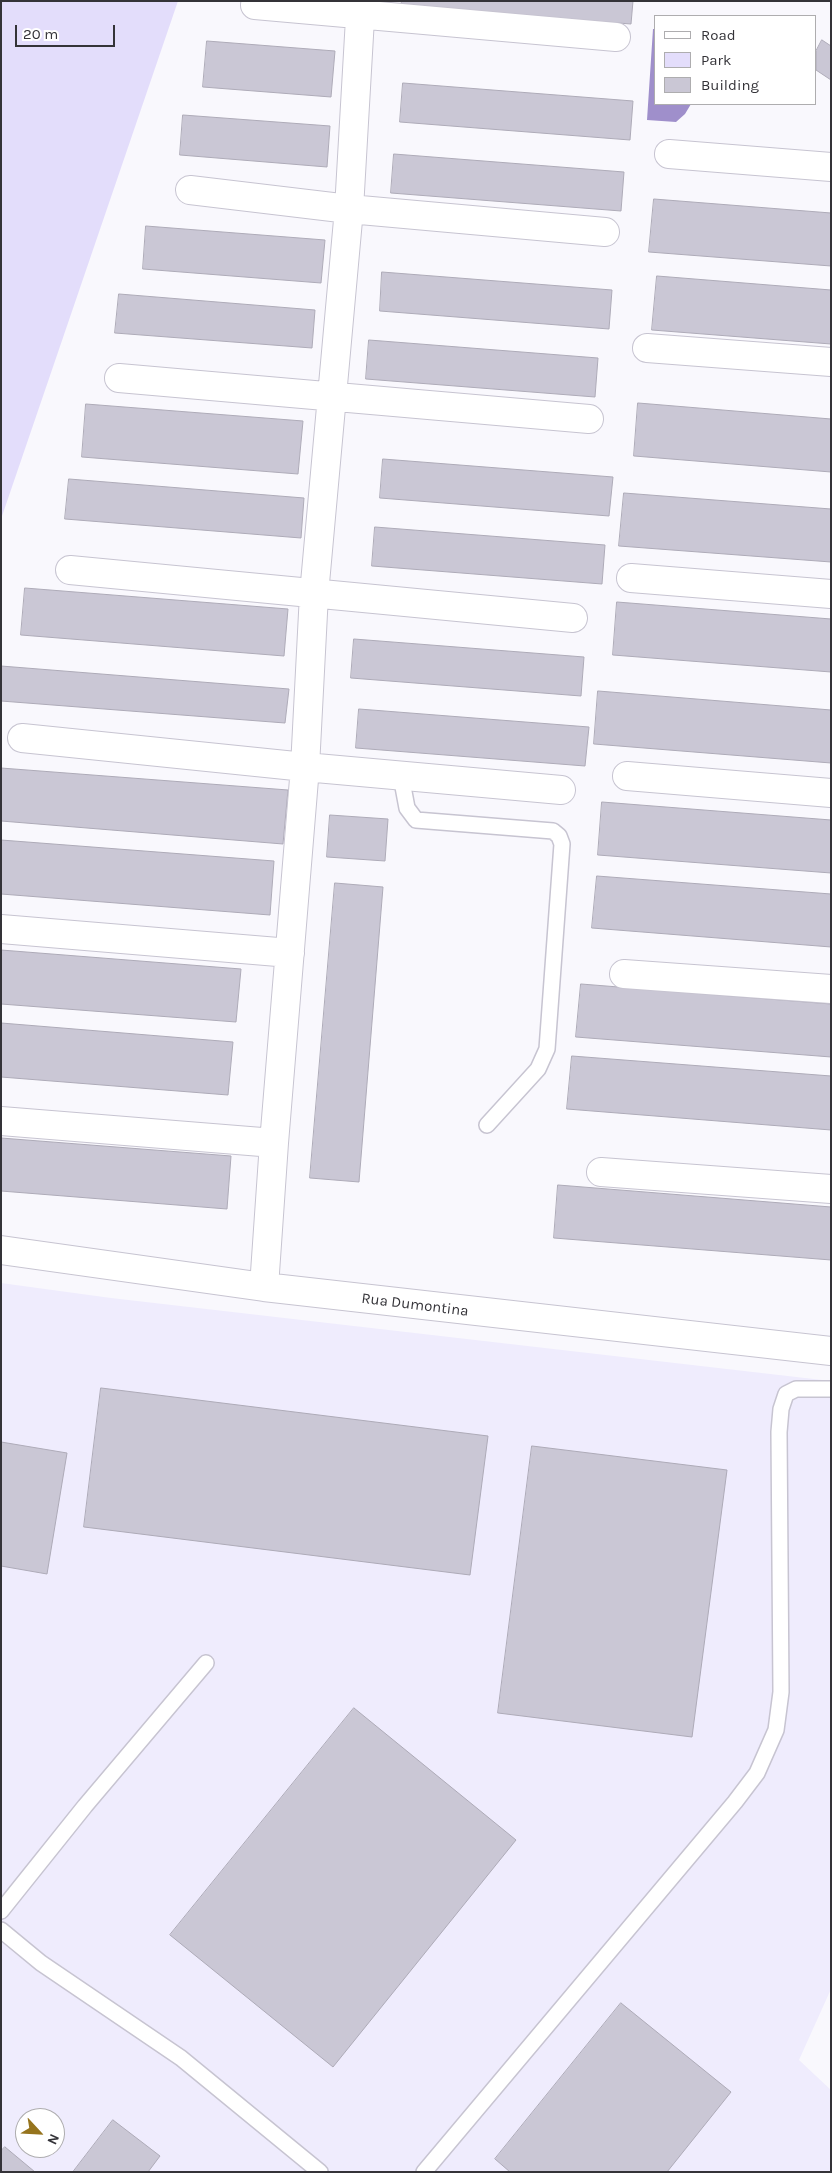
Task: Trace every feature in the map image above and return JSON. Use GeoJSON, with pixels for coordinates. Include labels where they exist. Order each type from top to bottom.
{"type":"FeatureCollection","features":[{"type":"Feature","properties":{"kind":"street"},"geometry":{"type":"LineString","coordinates":[[255,5],[361,8],[616,37]]}},
{"type":"Feature","properties":{"kind":"street"},"geometry":{"type":"LineString","coordinates":[[264,1287],[305,767],[314,594],[349,210],[361,8]]}},
{"type":"Feature","properties":{"kind":"street"},"geometry":{"type":"LineString","coordinates":[[668,154],[831,167]]}},
{"type":"Feature","properties":{"kind":"street"},"geometry":{"type":"LineString","coordinates":[[190,190],[349,210],[605,232]]}},
{"type":"Feature","properties":{"kind":"street"},"geometry":{"type":"LineString","coordinates":[[647,348],[831,362]]}},
{"type":"Feature","properties":{"kind":"street"},"geometry":{"type":"LineString","coordinates":[[119,378],[589,418]]}},
{"type":"Feature","properties":{"kind":"street"},"geometry":{"type":"LineString","coordinates":[[70,570],[574,618]]}},
{"type":"Feature","properties":{"kind":"street"},"geometry":{"type":"LineString","coordinates":[[631,578],[831,594]]}},
{"type":"Feature","properties":{"kind":"street"},"geometry":{"type":"LineString","coordinates":[[22,738],[305,767],[561,790]]}},
{"type":"Feature","properties":{"kind":"street"},"geometry":{"type":"LineString","coordinates":[[627,776],[831,792]]}},
{"type":"Feature","properties":{"kind":"street"},"geometry":{"type":"LineString","coordinates":[[1,929],[290,953]]}},
{"type":"Feature","properties":{"kind":"street"},"geometry":{"type":"LineString","coordinates":[[624,974],[831,989]]}},
{"type":"Feature","properties":{"kind":"street"},"geometry":{"type":"LineString","coordinates":[[1,1121],[274,1143]]}},
{"type":"Feature","properties":{"kind":"street"},"geometry":{"type":"LineString","coordinates":[[602,1172],[831,1189]]}},
{"type":"Feature","properties":{"kind":"street","name":"Rua Dumontina"},"geometry":{"type":"LineString","coordinates":[[1,1250],[264,1287],[831,1351]]}},
{"type":"Feature","properties":{"kind":"lane"},"geometry":{"type":"LineString","coordinates":[[401,776],[407,808],[416,820],[552,831],[559,836],[562,844],[547,1049],[538,1069],[487,1125]]}},
{"type":"Feature","properties":{"kind":"lane"},"geometry":{"type":"LineString","coordinates":[[424,2172],[757,1773],[776,1730],[781,1692],[779,1432],[781,1409],[786,1394],[796,1389],[831,1389]]}},
{"type":"Feature","properties":{"kind":"lane"},"geometry":{"type":"LineString","coordinates":[[1,1911],[84,1806],[206,1663]]}},
{"type":"Feature","properties":{"kind":"lane"},"geometry":{"type":"LineString","coordinates":[[1,1930],[41,1963],[181,2058],[320,2172]]}},
{"type":"Feature","properties":{"kind":"shaded area"},"geometry":{"type":"Polygon","coordinates":[[[654,29],[654,105],[690,105],[685,114],[676,122],[647,120],[654,29]]]}},
{"type":"Feature","properties":{"kind":"shaded area"},"geometry":{"type":"Polygon","coordinates":[[[1,1283],[111,1298],[831,1381],[831,1989],[799,2060],[831,2090],[831,2172],[1,2172],[1,1283]]]}},
{"type":"Feature","properties":{"kind":"green space"},"geometry":{"type":"Polygon","coordinates":[[[1,1],[178,1],[1,519],[1,1]]]}},
{"type":"Feature","properties":{"kind":"building"},"geometry":{"type":"Polygon","coordinates":[[[402,1],[633,1],[631,24],[401,6],[402,1]]]}},
{"type":"Feature","properties":{"kind":"building"},"geometry":{"type":"Polygon","coordinates":[[[822,40],[831,46],[831,80],[817,71],[817,49],[822,40]]]}},
{"type":"Feature","properties":{"kind":"building"},"geometry":{"type":"Polygon","coordinates":[[[207,41],[335,51],[331,97],[203,87],[207,41]]]}},
{"type":"Feature","properties":{"kind":"building"},"geometry":{"type":"Polygon","coordinates":[[[403,83],[633,101],[630,140],[400,122],[403,83]]]}},
{"type":"Feature","properties":{"kind":"building"},"geometry":{"type":"Polygon","coordinates":[[[183,115],[330,126],[327,167],[180,155],[183,115]]]}},
{"type":"Feature","properties":{"kind":"building"},"geometry":{"type":"Polygon","coordinates":[[[394,154],[624,172],[621,211],[391,193],[394,154]]]}},
{"type":"Feature","properties":{"kind":"building"},"geometry":{"type":"Polygon","coordinates":[[[654,199],[831,213],[831,266],[649,252],[654,199]]]}},
{"type":"Feature","properties":{"kind":"building"},"geometry":{"type":"Polygon","coordinates":[[[146,226],[325,240],[321,283],[143,269],[146,226]]]}},
{"type":"Feature","properties":{"kind":"building"},"geometry":{"type":"Polygon","coordinates":[[[382,272],[612,290],[609,329],[380,311],[382,272]]]}},
{"type":"Feature","properties":{"kind":"building"},"geometry":{"type":"Polygon","coordinates":[[[657,276],[831,290],[831,344],[652,330],[657,276]]]}},
{"type":"Feature","properties":{"kind":"building"},"geometry":{"type":"Polygon","coordinates":[[[119,294],[315,310],[312,348],[115,333],[119,294]]]}},
{"type":"Feature","properties":{"kind":"building"},"geometry":{"type":"Polygon","coordinates":[[[369,340],[598,358],[595,397],[366,379],[369,340]]]}},
{"type":"Feature","properties":{"kind":"building"},"geometry":{"type":"Polygon","coordinates":[[[638,403],[831,419],[831,472],[634,456],[638,403]]]}},
{"type":"Feature","properties":{"kind":"building"},"geometry":{"type":"Polygon","coordinates":[[[86,404],[303,421],[298,474],[82,457],[86,404]]]}},
{"type":"Feature","properties":{"kind":"building"},"geometry":{"type":"Polygon","coordinates":[[[383,459],[613,477],[609,516],[380,498],[383,459]]]}},
{"type":"Feature","properties":{"kind":"building"},"geometry":{"type":"Polygon","coordinates":[[[69,479],[304,498],[301,538],[65,519],[69,479]]]}},
{"type":"Feature","properties":{"kind":"building"},"geometry":{"type":"Polygon","coordinates":[[[624,493],[831,509],[831,562],[619,546],[624,493]]]}},
{"type":"Feature","properties":{"kind":"building"},"geometry":{"type":"Polygon","coordinates":[[[375,527],[605,545],[602,584],[372,566],[375,527]]]}},
{"type":"Feature","properties":{"kind":"building"},"geometry":{"type":"Polygon","coordinates":[[[25,588],[288,609],[284,656],[21,635],[25,588]]]}},
{"type":"Feature","properties":{"kind":"building"},"geometry":{"type":"Polygon","coordinates":[[[617,602],[831,619],[831,672],[613,655],[617,602]]]}},
{"type":"Feature","properties":{"kind":"building"},"geometry":{"type":"Polygon","coordinates":[[[354,639],[584,657],[581,696],[351,678],[354,639]]]}},
{"type":"Feature","properties":{"kind":"building"},"geometry":{"type":"Polygon","coordinates":[[[1,666],[289,689],[285,723],[1,701],[1,666]]]}},
{"type":"Feature","properties":{"kind":"building"},"geometry":{"type":"Polygon","coordinates":[[[598,691],[831,710],[831,763],[594,744],[598,691]]]}},
{"type":"Feature","properties":{"kind":"building"},"geometry":{"type":"Polygon","coordinates":[[[359,709],[589,727],[585,766],[356,748],[359,709]]]}},
{"type":"Feature","properties":{"kind":"building"},"geometry":{"type":"Polygon","coordinates":[[[1,768],[288,790],[283,844],[1,821],[1,768]]]}},
{"type":"Feature","properties":{"kind":"building"},"geometry":{"type":"Polygon","coordinates":[[[602,802],[831,820],[831,873],[598,855],[602,802]]]}},
{"type":"Feature","properties":{"kind":"building"},"geometry":{"type":"Polygon","coordinates":[[[330,815],[388,819],[385,861],[327,857],[330,815]]]}},
{"type":"Feature","properties":{"kind":"building"},"geometry":{"type":"Polygon","coordinates":[[[1,840],[274,861],[270,915],[1,894],[1,840]]]}},
{"type":"Feature","properties":{"kind":"building"},"geometry":{"type":"Polygon","coordinates":[[[597,876],[831,894],[831,947],[592,928],[597,876]]]}},
{"type":"Feature","properties":{"kind":"building"},"geometry":{"type":"Polygon","coordinates":[[[335,883],[383,887],[359,1182],[310,1178],[335,883]]]}},
{"type":"Feature","properties":{"kind":"building"},"geometry":{"type":"Polygon","coordinates":[[[1,950],[241,969],[236,1022],[1,1004],[1,950]]]}},
{"type":"Feature","properties":{"kind":"building"},"geometry":{"type":"Polygon","coordinates":[[[581,984],[831,1004],[831,1057],[576,1037],[581,984]]]}},
{"type":"Feature","properties":{"kind":"building"},"geometry":{"type":"Polygon","coordinates":[[[1,1023],[233,1042],[228,1095],[1,1077],[1,1023]]]}},
{"type":"Feature","properties":{"kind":"building"},"geometry":{"type":"Polygon","coordinates":[[[572,1056],[831,1076],[831,1130],[567,1109],[572,1056]]]}},
{"type":"Feature","properties":{"kind":"building"},"geometry":{"type":"Polygon","coordinates":[[[1,1138],[231,1156],[227,1209],[1,1191],[1,1138]]]}},
{"type":"Feature","properties":{"kind":"building"},"geometry":{"type":"Polygon","coordinates":[[[558,1185],[831,1207],[831,1260],[554,1238],[558,1185]]]}},
{"type":"Feature","properties":{"kind":"building"},"geometry":{"type":"Polygon","coordinates":[[[101,1388],[488,1436],[470,1575],[84,1527],[101,1388]]]}},
{"type":"Feature","properties":{"kind":"building"},"geometry":{"type":"Polygon","coordinates":[[[1,1442],[67,1453],[47,1574],[1,1566],[1,1442]]]}},
{"type":"Feature","properties":{"kind":"building"},"geometry":{"type":"Polygon","coordinates":[[[532,1446],[727,1470],[692,1737],[498,1713],[532,1446]]]}},
{"type":"Feature","properties":{"kind":"building"},"geometry":{"type":"Polygon","coordinates":[[[354,1708],[516,1840],[333,2067],[170,1935],[354,1708]]]}},
{"type":"Feature","properties":{"kind":"building"},"geometry":{"type":"Polygon","coordinates":[[[621,2003],[731,2092],[667,2172],[510,2172],[495,2159],[621,2003]]]}},
{"type":"Feature","properties":{"kind":"building"},"geometry":{"type":"Polygon","coordinates":[[[113,2120],[160,2156],[148,2172],[73,2172],[113,2120]]]}},
{"type":"Feature","properties":{"kind":"building"},"geometry":{"type":"Polygon","coordinates":[[[5,2147],[15,2155],[15,2158],[18,2158],[35,2172],[1,2172],[1,2151],[5,2147]]]}}]}
